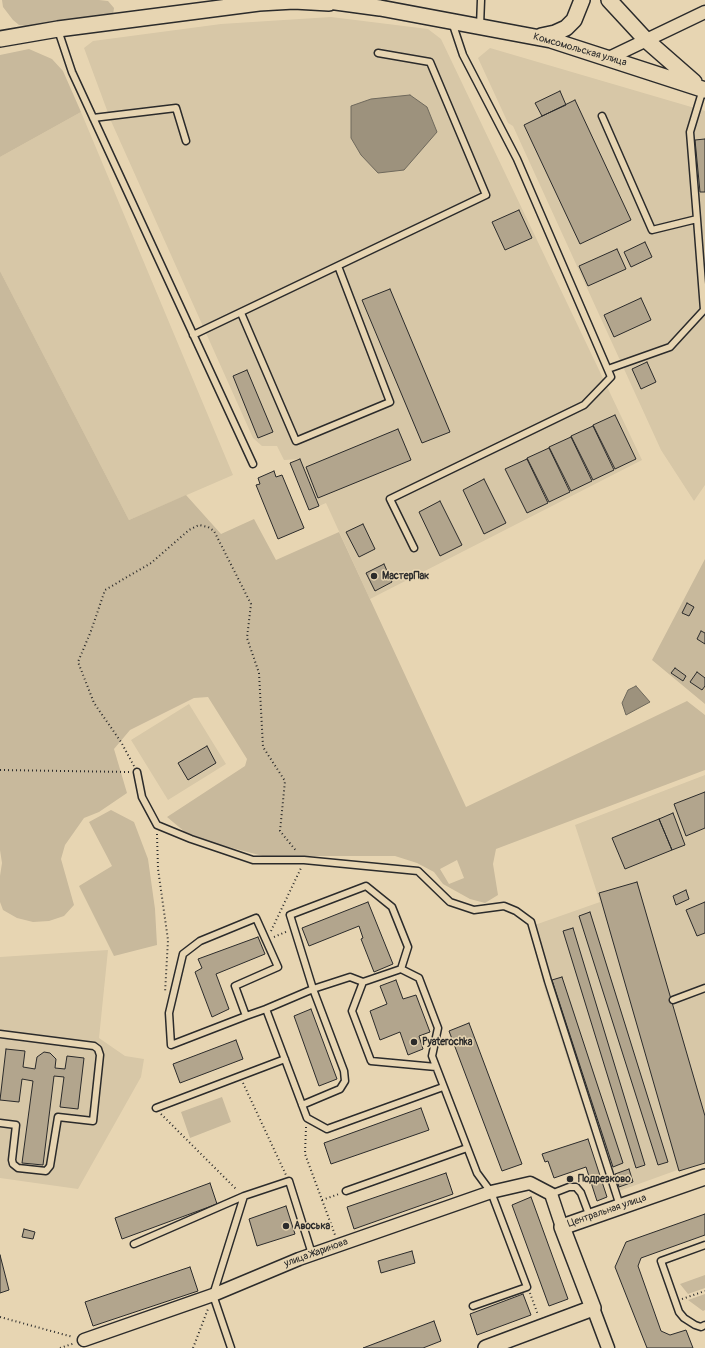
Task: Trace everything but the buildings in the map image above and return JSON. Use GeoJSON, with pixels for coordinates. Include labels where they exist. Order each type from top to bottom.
{"type":"FeatureCollection","features":[{"type":"Feature","properties":{"kind":"street"},"geometry":{"type":"LineString","coordinates":[[321,0],[344,3]]}},
{"type":"Feature","properties":{"kind":"street"},"geometry":{"type":"LineString","coordinates":[[530,35],[543,36],[566,28],[574,20],[582,0]]}},
{"type":"Feature","properties":{"kind":"street"},"geometry":{"type":"LineString","coordinates":[[609,0],[646,40],[704,90]]}},
{"type":"Feature","properties":{"kind":"street"},"geometry":{"type":"LineString","coordinates":[[0,39],[58,29],[259,3],[294,1],[344,3]]}},
{"type":"Feature","properties":{"kind":"street","name":"Комсомольская улица"},"geometry":{"type":"LineString","coordinates":[[344,3],[372,3],[530,35],[567,44],[704,90]]}},
{"type":"Feature","properties":{"kind":"street"},"geometry":{"type":"LineString","coordinates":[[609,58],[705,12]]}},
{"type":"Feature","properties":{"kind":"street","name":"Центральная улица"},"geometry":{"type":"LineString","coordinates":[[593,1308],[562,1227],[705,1177]]}},
{"type":"Feature","properties":{"kind":"street","name":"улица Жаринова"},"geometry":{"type":"LineString","coordinates":[[84,1340],[214,1295],[312,1254],[491,1192],[530,1183],[551,1194]]}},
{"type":"Feature","properties":{"kind":"street"},"geometry":{"type":"LineString","coordinates":[[551,1194],[562,1227]]}},
{"type":"Feature","properties":{"kind":"street"},"geometry":{"type":"LineString","coordinates":[[486,1348],[593,1308],[608,1348]]}},
{"type":"Feature","properties":{"kind":"lane"},"geometry":{"type":"LineString","coordinates":[[480,26],[481,0]]}},
{"type":"Feature","properties":{"kind":"lane"},"geometry":{"type":"LineString","coordinates":[[414,548],[390,499],[584,405],[612,377],[518,159],[464,55],[452,20]]}},
{"type":"Feature","properties":{"kind":"lane"},"geometry":{"type":"LineString","coordinates":[[58,29],[72,72],[253,464]]}},
{"type":"Feature","properties":{"kind":"lane"},"geometry":{"type":"LineString","coordinates":[[193,335],[486,195],[430,62],[378,54]]}},
{"type":"Feature","properties":{"kind":"lane"},"geometry":{"type":"LineString","coordinates":[[608,368],[670,347],[704,310],[690,132],[704,90]]}},
{"type":"Feature","properties":{"kind":"lane"},"geometry":{"type":"LineString","coordinates":[[93,118],[176,108],[186,141]]}},
{"type":"Feature","properties":{"kind":"lane"},"geometry":{"type":"LineString","coordinates":[[602,116],[652,230],[697,219]]}},
{"type":"Feature","properties":{"kind":"lane"},"geometry":{"type":"LineString","coordinates":[[241,313],[296,441],[390,402],[338,266]]}},
{"type":"Feature","properties":{"kind":"lane"},"geometry":{"type":"LineString","coordinates":[[137,772],[142,797],[157,825],[253,860],[304,860],[418,871],[450,902],[474,910],[504,906],[516,911],[531,922],[548,981],[620,1207]]}},
{"type":"Feature","properties":{"kind":"lane"},"geometry":{"type":"LineString","coordinates":[[302,1105],[340,1089],[345,1082],[344,1071],[313,989],[290,915],[366,886],[392,907],[408,947],[401,969]]}},
{"type":"Feature","properties":{"kind":"lane"},"geometry":{"type":"LineString","coordinates":[[246,1016],[235,986],[278,968],[256,918],[200,941],[183,954],[169,1013],[171,1045],[266,1009],[313,989],[350,977],[363,982],[401,969],[419,978],[438,1028],[432,1056],[477,1173],[491,1192],[527,1286],[472,1306]]}},
{"type":"Feature","properties":{"kind":"lane"},"geometry":{"type":"LineString","coordinates":[[363,982],[352,1011],[371,1061],[436,1067]]}},
{"type":"Feature","properties":{"kind":"lane"},"geometry":{"type":"LineString","coordinates":[[673,1000],[705,988]]}},
{"type":"Feature","properties":{"kind":"lane"},"geometry":{"type":"LineString","coordinates":[[266,1009],[307,1118],[327,1129],[443,1087]]}},
{"type":"Feature","properties":{"kind":"lane"},"geometry":{"type":"LineString","coordinates":[[0,1034],[94,1046],[98,1049],[100,1055],[93,1121],[58,1117],[50,1166],[46,1170],[18,1168],[13,1164],[12,1160],[16,1125],[0,1123]]}},
{"type":"Feature","properties":{"kind":"lane"},"geometry":{"type":"LineString","coordinates":[[156,1108],[285,1058]]}},
{"type":"Feature","properties":{"kind":"lane"},"geometry":{"type":"LineString","coordinates":[[346,1191],[467,1148]]}},
{"type":"Feature","properties":{"kind":"lane"},"geometry":{"type":"LineString","coordinates":[[134,1244],[244,1196],[289,1181],[312,1254]]}},
{"type":"Feature","properties":{"kind":"lane"},"geometry":{"type":"LineString","coordinates":[[551,1194],[569,1187],[576,1187],[581,1193],[590,1217]]}},
{"type":"Feature","properties":{"kind":"lane"},"geometry":{"type":"LineString","coordinates":[[231,1348],[214,1295],[244,1196]]}},
{"type":"Feature","properties":{"kind":"lane"},"geometry":{"type":"LineString","coordinates":[[705,1246],[661,1261],[679,1312],[684,1318],[695,1325],[701,1327],[705,1326]]}},
{"type":"Feature","properties":{"kind":"path"},"geometry":{"type":"LineString","coordinates":[[0,770],[137,772],[121,742],[94,704],[78,662],[91,631],[105,590],[151,564],[189,530],[199,525],[208,527],[214,531],[251,604],[251,613],[247,626],[247,638],[259,674],[263,747],[285,781],[280,831],[304,860],[266,941]]}},
{"type":"Feature","properties":{"kind":"path"},"geometry":{"type":"LineString","coordinates":[[157,825],[158,869],[168,940],[164,995]]}},
{"type":"Feature","properties":{"kind":"path"},"geometry":{"type":"LineString","coordinates":[[266,941],[294,928]]}},
{"type":"Feature","properties":{"kind":"path"},"geometry":{"type":"LineString","coordinates":[[240,1076],[289,1181]]}},
{"type":"Feature","properties":{"kind":"path"},"geometry":{"type":"LineString","coordinates":[[156,1108],[244,1196]]}},
{"type":"Feature","properties":{"kind":"path"},"geometry":{"type":"LineString","coordinates":[[307,1118],[305,1154],[338,1245]]}},
{"type":"Feature","properties":{"kind":"path"},"geometry":{"type":"LineString","coordinates":[[322,1200],[346,1191]]}},
{"type":"Feature","properties":{"kind":"path"},"geometry":{"type":"LineString","coordinates":[[527,1286],[537,1313]]}},
{"type":"Feature","properties":{"kind":"path"},"geometry":{"type":"LineString","coordinates":[[676,1302],[705,1291]]}},
{"type":"Feature","properties":{"kind":"path"},"geometry":{"type":"LineString","coordinates":[[193,1348],[214,1295]]}},
{"type":"Feature","properties":{"kind":"path"},"geometry":{"type":"LineString","coordinates":[[0,1317],[84,1340]]}},
{"type":"Feature","properties":{"kind":"path"},"geometry":{"type":"LineString","coordinates":[[60,1348],[84,1340]]}},
{"type":"Feature","properties":{"kind":"shaded area"},"geometry":{"type":"Polygon","coordinates":[[[2,0],[99,0],[108,1],[114,8],[113,15],[26,26],[19,25],[13,20],[3,7],[2,0]]]}},
{"type":"Feature","properties":{"kind":"shaded area"},"geometry":{"type":"Polygon","coordinates":[[[331,17],[428,29],[441,39],[642,460],[370,599],[326,503],[319,506],[300,459],[284,460],[277,446],[262,446],[253,438],[111,121],[84,48],[93,41],[221,24],[331,17]]]}},
{"type":"Feature","properties":{"kind":"shaded area"},"geometry":{"type":"Polygon","coordinates":[[[490,48],[705,111],[705,485],[694,501],[661,450],[513,126],[508,123],[478,58],[490,48]]]}},
{"type":"Feature","properties":{"kind":"shaded area"},"geometry":{"type":"Polygon","coordinates":[[[29,49],[52,59],[63,71],[81,112],[0,157],[0,55],[29,49]]]}},
{"type":"Feature","properties":{"kind":"shaded area"},"geometry":{"type":"Polygon","coordinates":[[[410,95],[427,107],[437,132],[404,170],[378,173],[361,155],[351,138],[351,106],[371,99],[410,95]]]}},
{"type":"Feature","properties":{"kind":"shaded area"},"geometry":{"type":"Polygon","coordinates":[[[81,112],[233,475],[129,520],[0,271],[0,157],[81,112]]]}},
{"type":"Feature","properties":{"kind":"shaded area"},"geometry":{"type":"Polygon","coordinates":[[[0,271],[129,520],[186,495],[221,534],[254,519],[276,560],[339,532],[466,807],[687,701],[705,715],[705,770],[496,849],[493,864],[498,895],[485,903],[470,899],[443,884],[434,872],[417,863],[395,856],[263,856],[217,844],[185,832],[167,817],[245,766],[247,759],[208,697],[194,698],[130,730],[114,749],[127,793],[99,812],[84,818],[65,845],[61,859],[74,905],[64,916],[49,921],[33,922],[17,918],[3,910],[0,902],[0,876],[2,863],[0,850],[0,271]],[[457,860],[440,869],[449,884],[464,878],[457,860]]]}},
{"type":"Feature","properties":{"kind":"shaded area"},"geometry":{"type":"Polygon","coordinates":[[[705,559],[705,704],[652,660],[705,559]]]}},
{"type":"Feature","properties":{"kind":"shaded area"},"geometry":{"type":"Polygon","coordinates":[[[636,686],[650,702],[626,715],[622,703],[628,690],[636,686]]]}},
{"type":"Feature","properties":{"kind":"shaded area"},"geometry":{"type":"Polygon","coordinates":[[[189,704],[226,764],[168,800],[131,740],[189,704]]]}},
{"type":"Feature","properties":{"kind":"shaded area"},"geometry":{"type":"Polygon","coordinates":[[[705,775],[705,1160],[611,1194],[545,990],[529,927],[600,902],[575,825],[705,775]]]}},
{"type":"Feature","properties":{"kind":"shaded area"},"geometry":{"type":"Polygon","coordinates":[[[111,810],[134,822],[148,859],[155,909],[157,945],[114,956],[79,886],[112,866],[89,822],[111,810]]]}},
{"type":"Feature","properties":{"kind":"shaded area"},"geometry":{"type":"Polygon","coordinates":[[[108,950],[99,1038],[125,1056],[144,1059],[141,1077],[78,1189],[0,1178],[0,957],[108,950]]]}},
{"type":"Feature","properties":{"kind":"shaded area"},"geometry":{"type":"Polygon","coordinates":[[[222,1097],[231,1122],[190,1138],[181,1112],[222,1097]]]}},
{"type":"Feature","properties":{"kind":"shaded area"},"geometry":{"type":"Polygon","coordinates":[[[705,1275],[705,1288],[688,1294],[680,1284],[705,1275]]]}},
{"type":"Feature","properties":{"kind":"shaded area"},"geometry":{"type":"Polygon","coordinates":[[[705,1294],[705,1310],[703,1311],[688,1300],[705,1294]]]}},
{"type":"Feature","properties":{"kind":"place","name":"МастерПак"},"geometry":{"type":"Point","coordinates":[374,576]}},
{"type":"Feature","properties":{"kind":"place","name":"Pyaterochka"},"geometry":{"type":"Point","coordinates":[414,1042]}},
{"type":"Feature","properties":{"kind":"place","name":"Подрезково"},"geometry":{"type":"Point","coordinates":[570,1179]}},
{"type":"Feature","properties":{"kind":"place","name":"Авоська"},"geometry":{"type":"Point","coordinates":[286,1226]}}]}
